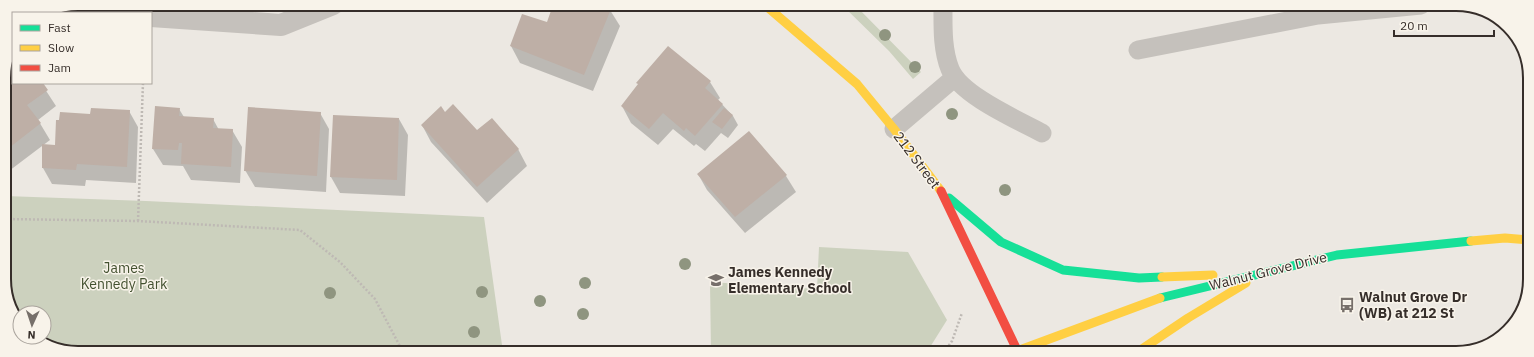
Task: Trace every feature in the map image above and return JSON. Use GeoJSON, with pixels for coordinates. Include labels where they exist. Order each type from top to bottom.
{"type":"FeatureCollection","features":[{"type":"Feature","properties":{"kind":"street"},"geometry":{"type":"LineString","coordinates":[[152,16],[281,25],[316,11]]}},
{"type":"Feature","properties":{"kind":"street","name":"212 Street"},"geometry":{"type":"LineString","coordinates":[[772,11],[857,84],[894,129],[942,192],[1015,346]]}},
{"type":"Feature","properties":{"kind":"street"},"geometry":{"type":"LineString","coordinates":[[942,192],[1000,242],[1063,270],[1139,278],[1264,272]]}},
{"type":"Feature","properties":{"kind":"street","name":"Walnut Grove Drive"},"geometry":{"type":"LineString","coordinates":[[1034,346],[1159,298],[1337,255],[1505,238],[1523,240]]}},
{"type":"Feature","properties":{"kind":"street"},"geometry":{"type":"LineString","coordinates":[[1145,346],[1264,272]]}},
{"type":"Feature","properties":{"kind":"lane"},"geometry":{"type":"LineString","coordinates":[[943,11],[943,37],[946,56],[954,78],[972,95],[1042,133]]}},
{"type":"Feature","properties":{"kind":"lane"},"geometry":{"type":"LineString","coordinates":[[1138,50],[1314,11]]}},
{"type":"Feature","properties":{"kind":"lane"},"geometry":{"type":"LineString","coordinates":[[894,129],[954,78]]}},
{"type":"Feature","properties":{"kind":"path"},"geometry":{"type":"LineString","coordinates":[[138,221],[143,84]]}},
{"type":"Feature","properties":{"kind":"path"},"geometry":{"type":"LineString","coordinates":[[11,219],[138,221],[300,230],[340,262],[375,299],[400,346]]}},
{"type":"Feature","properties":{"kind":"path"},"geometry":{"type":"LineString","coordinates":[[948,346],[952,341],[962,313]]}},
{"type":"Feature","properties":{"kind":"green space"},"geometry":{"type":"Polygon","coordinates":[[[848,11],[861,11],[921,72],[913,79],[889,51],[848,11]]]}},
{"type":"Feature","properties":{"kind":"green space","name":"James Kennedy Park"},"geometry":{"type":"Polygon","coordinates":[[[11,196],[484,217],[502,346],[78,346],[65,345],[52,340],[52,305],[17,305],[12,292],[11,196]]]}},
{"type":"Feature","properties":{"kind":"green space"},"geometry":{"type":"Polygon","coordinates":[[[819,247],[908,252],[947,320],[931,346],[711,346],[710,282],[817,289],[819,247]]]}},
{"type":"Feature","properties":{"kind":"building"},"geometry":{"type":"Polygon","coordinates":[[[551,11],[610,11],[584,75],[510,46],[522,14],[547,22],[551,11]]]}},
{"type":"Feature","properties":{"kind":"building"},"geometry":{"type":"Polygon","coordinates":[[[668,46],[711,81],[705,88],[723,104],[695,136],[686,128],[684,131],[663,113],[649,129],[621,106],[638,84],[636,83],[668,46]]]}},
{"type":"Feature","properties":{"kind":"building"},"geometry":{"type":"Polygon","coordinates":[[[12,70],[12,84],[44,84],[48,90],[27,105],[41,123],[11,146],[11,74],[12,70]]]}},
{"type":"Feature","properties":{"kind":"building"},"geometry":{"type":"Polygon","coordinates":[[[453,104],[477,130],[492,118],[519,149],[477,187],[421,125],[441,106],[445,112],[453,104]]]}},
{"type":"Feature","properties":{"kind":"building"},"geometry":{"type":"Polygon","coordinates":[[[155,106],[180,108],[179,116],[214,118],[213,128],[233,129],[231,167],[181,164],[182,143],[179,143],[178,150],[152,149],[155,106]]]}},
{"type":"Feature","properties":{"kind":"building"},"geometry":{"type":"Polygon","coordinates":[[[248,107],[321,112],[317,176],[244,171],[248,107]]]}},
{"type":"Feature","properties":{"kind":"building"},"geometry":{"type":"Polygon","coordinates":[[[91,108],[130,110],[127,167],[77,164],[76,170],[42,168],[42,144],[55,145],[56,120],[59,120],[60,112],[90,114],[91,108]]]}},
{"type":"Feature","properties":{"kind":"building"},"geometry":{"type":"Polygon","coordinates":[[[724,108],[733,115],[722,129],[712,122],[724,108]]]}},
{"type":"Feature","properties":{"kind":"building"},"geometry":{"type":"Polygon","coordinates":[[[333,115],[399,118],[397,180],[330,177],[333,115]]]}},
{"type":"Feature","properties":{"kind":"building"},"geometry":{"type":"Polygon","coordinates":[[[749,131],[787,175],[735,217],[697,174],[749,131]]]}},
{"type":"Feature","properties":{"kind":"traffic: fast"},"geometry":{"type":"LineString","coordinates":[[949,198],[1001,242],[1063,270],[1139,278],[1162,277]]}},
{"type":"Feature","properties":{"kind":"traffic: fast"},"geometry":{"type":"LineString","coordinates":[[1160,298],[1337,255],[1471,241]]}},
{"type":"Feature","properties":{"kind":"traffic: slow"},"geometry":{"type":"LineString","coordinates":[[772,11],[857,84],[894,129],[941,191]]}},
{"type":"Feature","properties":{"kind":"traffic: slow"},"geometry":{"type":"LineString","coordinates":[[1471,241],[1505,238],[1523,240]]}},
{"type":"Feature","properties":{"kind":"traffic: slow"},"geometry":{"type":"LineString","coordinates":[[1162,277],[1213,275]]}},
{"type":"Feature","properties":{"kind":"traffic: slow"},"geometry":{"type":"LineString","coordinates":[[1146,346],[1188,318],[1246,283]]}},
{"type":"Feature","properties":{"kind":"traffic: slow"},"geometry":{"type":"LineString","coordinates":[[1030,346],[1160,298]]}},
{"type":"Feature","properties":{"kind":"traffic: jam"},"geometry":{"type":"LineString","coordinates":[[941,191],[1015,346]]}},
{"type":"Feature","properties":{"kind":"place","name":"James Kennedy Elementary School"},"geometry":{"type":"Point","coordinates":[716,280]}},
{"type":"Feature","properties":{"kind":"place","name":"Walnut Grove Dr (WB) at 212 St"},"geometry":{"type":"Point","coordinates":[1347,305]}}]}
